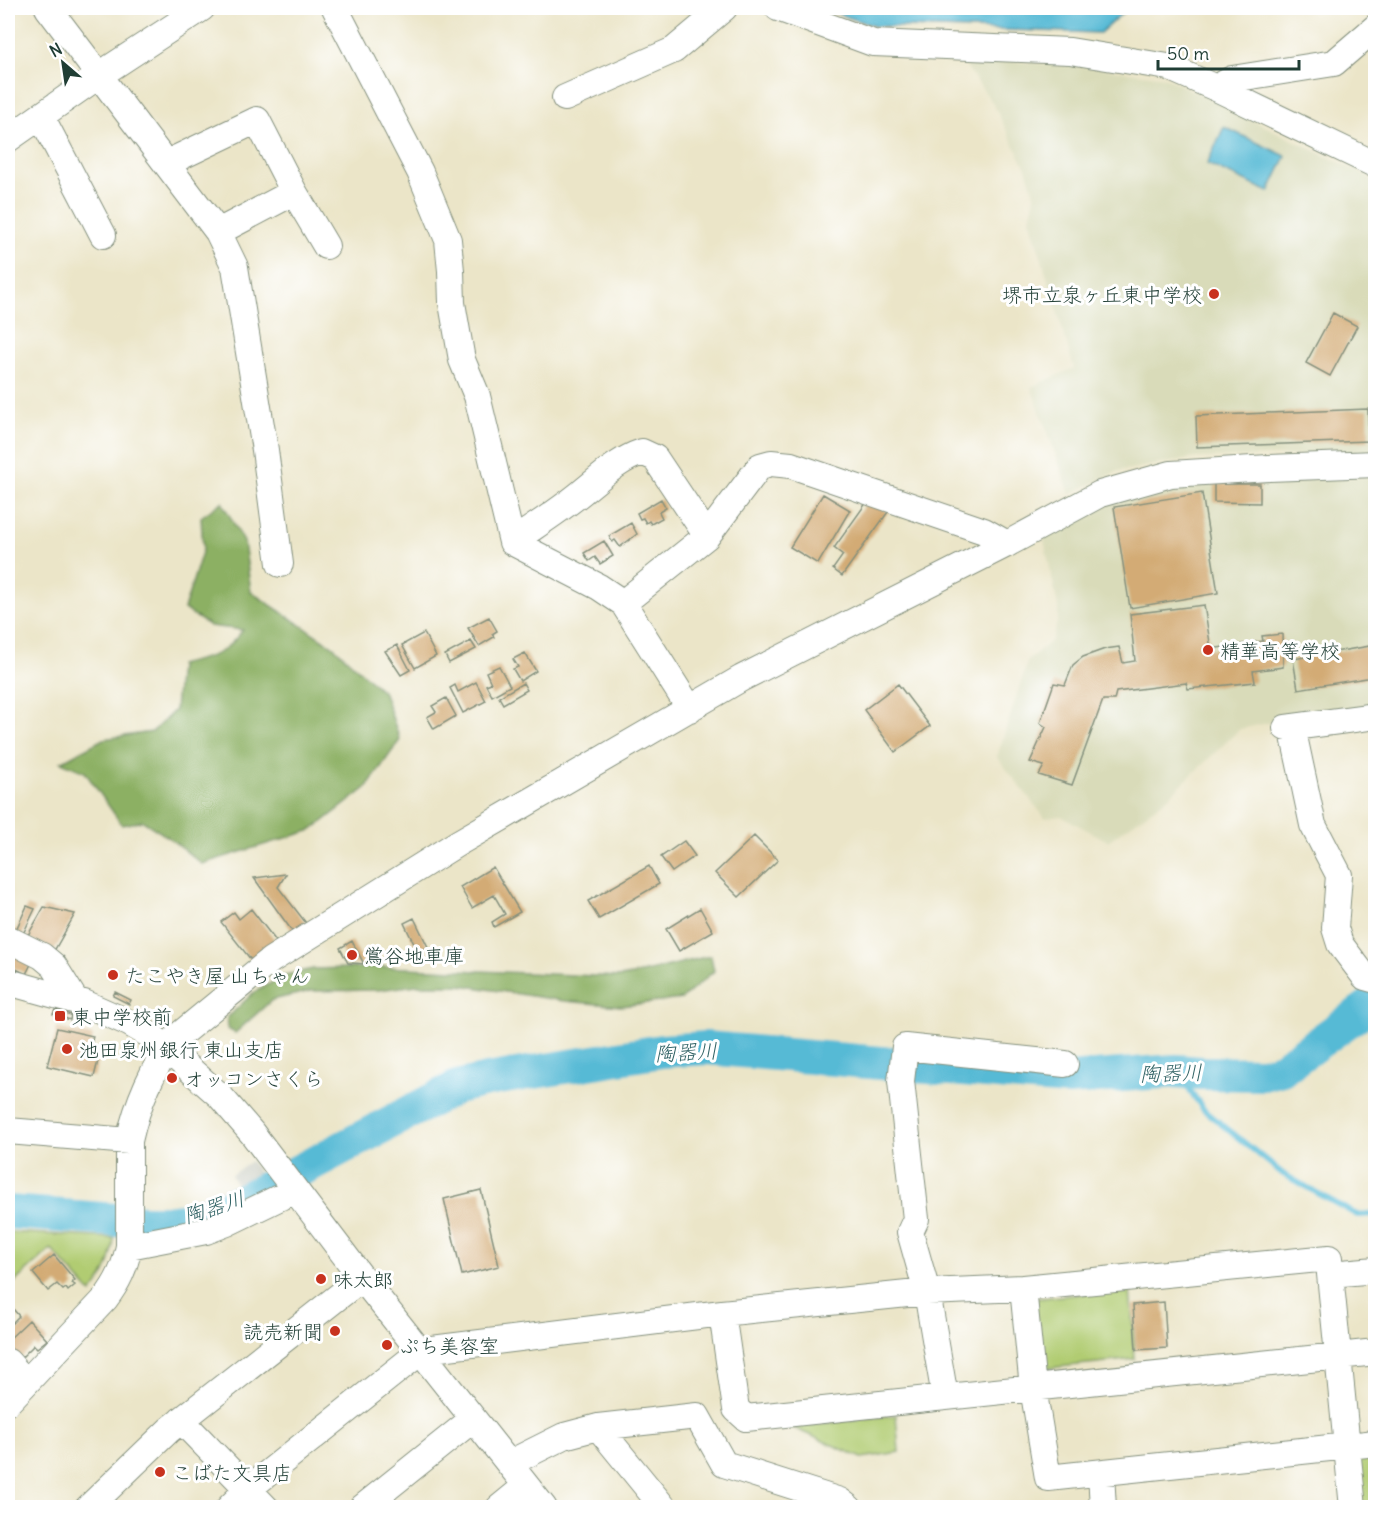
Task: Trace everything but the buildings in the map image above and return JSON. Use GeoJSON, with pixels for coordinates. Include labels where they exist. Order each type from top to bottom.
{"type":"FeatureCollection","features":[{"type":"Feature","properties":{"kind":"street"},"geometry":{"type":"LineString","coordinates":[[48,8],[218,232],[235,267],[265,450],[280,564]]}},
{"type":"Feature","properties":{"kind":"street"},"geometry":{"type":"LineString","coordinates":[[8,139],[98,76],[202,8]]}},
{"type":"Feature","properties":{"kind":"street"},"geometry":{"type":"LineString","coordinates":[[335,8],[420,172],[448,240],[452,271],[452,303],[462,360],[477,396],[512,542],[599,587],[623,603],[690,709]]}},
{"type":"Feature","properties":{"kind":"street"},"geometry":{"type":"LineString","coordinates":[[565,98],[674,50],[724,8]]}},
{"type":"Feature","properties":{"kind":"street"},"geometry":{"type":"LineString","coordinates":[[778,8],[873,43],[1070,51],[1167,68],[1216,88],[1376,165]]}},
{"type":"Feature","properties":{"kind":"street"},"geometry":{"type":"LineString","coordinates":[[1216,88],[1232,79],[1334,63],[1376,27]]}},
{"type":"Feature","properties":{"kind":"street"},"geometry":{"type":"LineString","coordinates":[[40,116],[103,235]]}},
{"type":"Feature","properties":{"kind":"street"},"geometry":{"type":"LineString","coordinates":[[167,163],[257,120],[294,192],[326,246]]}},
{"type":"Feature","properties":{"kind":"street"},"geometry":{"type":"LineString","coordinates":[[218,232],[294,192]]}},
{"type":"Feature","properties":{"kind":"street"},"geometry":{"type":"LineString","coordinates":[[512,542],[629,456],[642,452],[655,458],[707,536]]}},
{"type":"Feature","properties":{"kind":"street"},"geometry":{"type":"LineString","coordinates":[[623,603],[707,536],[760,466],[771,463],[791,465],[984,531],[1007,544]]}},
{"type":"Feature","properties":{"kind":"street"},"geometry":{"type":"LineString","coordinates":[[8,1402],[119,1281],[126,1260],[129,1141],[132,1126],[154,1071],[166,1049],[177,1036],[271,960],[458,843],[742,678],[1101,494],[1171,474],[1376,464]]}},
{"type":"Feature","properties":{"kind":"street"},"geometry":{"type":"LineString","coordinates":[[1376,716],[1289,728],[1313,825],[1339,875],[1335,928],[1340,944],[1365,977],[1376,980]]}},
{"type":"Feature","properties":{"kind":"street"},"geometry":{"type":"LineString","coordinates":[[8,939],[42,956],[54,966],[75,1000]]}},
{"type":"Feature","properties":{"kind":"street"},"geometry":{"type":"LineString","coordinates":[[8,982],[75,1000],[129,1023],[153,1037],[220,1096],[544,1508]]}},
{"type":"Feature","properties":{"kind":"street"},"geometry":{"type":"LineString","coordinates":[[945,1397],[927,1292],[910,1232],[916,1219],[902,1064],[905,1047],[1065,1064]]}},
{"type":"Feature","properties":{"kind":"street"},"geometry":{"type":"LineString","coordinates":[[8,1131],[129,1141]]}},
{"type":"Feature","properties":{"kind":"street"},"geometry":{"type":"LineString","coordinates":[[128,1229],[206,1231],[226,1223],[288,1180]]}},
{"type":"Feature","properties":{"kind":"street"},"geometry":{"type":"LineString","coordinates":[[229,1508],[248,1489],[421,1351],[722,1313],[927,1292],[1023,1288],[1329,1258],[1353,1508]]}},
{"type":"Feature","properties":{"kind":"street"},"geometry":{"type":"LineString","coordinates":[[1330,1274],[1376,1270]]}},
{"type":"Feature","properties":{"kind":"street"},"geometry":{"type":"LineString","coordinates":[[88,1508],[181,1420],[362,1278]]}},
{"type":"Feature","properties":{"kind":"street"},"geometry":{"type":"LineString","coordinates":[[1023,1288],[1033,1388],[1048,1478],[1376,1443]]}},
{"type":"Feature","properties":{"kind":"street"},"geometry":{"type":"LineString","coordinates":[[722,1313],[736,1408],[746,1418],[1376,1352]]}},
{"type":"Feature","properties":{"kind":"street"},"geometry":{"type":"LineString","coordinates":[[8,1362],[27,1382]]}},
{"type":"Feature","properties":{"kind":"street"},"geometry":{"type":"LineString","coordinates":[[510,1463],[564,1436],[598,1427],[697,1416],[724,1464],[840,1501],[849,1508]]}},
{"type":"Feature","properties":{"kind":"street"},"geometry":{"type":"LineString","coordinates":[[362,1508],[473,1419]]}},
{"type":"Feature","properties":{"kind":"street"},"geometry":{"type":"LineString","coordinates":[[181,1420],[266,1508]]}},
{"type":"Feature","properties":{"kind":"street"},"geometry":{"type":"LineString","coordinates":[[598,1427],[664,1508]]}},
{"type":"Feature","properties":{"kind":"street"},"geometry":{"type":"LineString","coordinates":[[1101,1473],[1103,1508]]}},
{"type":"Feature","properties":{"kind":"street"},"geometry":{"type":"LineString","coordinates":[[499,1508],[526,1486]]}},
{"type":"Feature","properties":{"kind":"shaded area","name":"堺市立泉ヶ丘東中学校"},"geometry":{"type":"Polygon","coordinates":[[[959,57],[1099,68],[1164,77],[1375,180],[1375,453],[1196,458],[1118,471],[1070,494],[1031,387],[1074,368],[1030,219],[1035,197],[1026,168],[992,102],[959,57]]]}},
{"type":"Feature","properties":{"kind":"shaded area","name":"精華高等学校"},"geometry":{"type":"Polygon","coordinates":[[[1375,477],[1375,711],[1281,720],[1240,729],[1164,801],[1108,841],[1061,816],[1045,818],[997,757],[1028,660],[1052,640],[1058,619],[1058,606],[1043,535],[1108,501],[1181,485],[1375,477]]]}},
{"type":"Feature","properties":{"kind":"shaded area"},"geometry":{"type":"Polygon","coordinates":[[[251,1161],[261,1176],[239,1188],[231,1175],[251,1161]]]}},
{"type":"Feature","properties":{"kind":"green space"},"geometry":{"type":"Polygon","coordinates":[[[222,502],[244,542],[251,592],[334,647],[384,693],[400,740],[366,788],[312,830],[202,864],[143,821],[122,825],[85,772],[61,762],[103,739],[152,732],[175,710],[179,665],[215,655],[228,646],[243,630],[210,626],[184,609],[203,549],[201,517],[222,502]]]}},
{"type":"Feature","properties":{"kind":"green space"},"geometry":{"type":"Polygon","coordinates":[[[711,956],[714,971],[682,999],[621,1006],[564,1001],[460,985],[311,991],[272,1000],[235,1033],[228,1029],[227,1018],[253,993],[285,975],[313,969],[383,967],[621,977],[711,956]]]}},
{"type":"Feature","properties":{"kind":"green space"},"geometry":{"type":"Polygon","coordinates":[[[8,1232],[114,1238],[107,1267],[91,1293],[51,1249],[8,1288],[8,1232]]]}},
{"type":"Feature","properties":{"kind":"green space"},"geometry":{"type":"Polygon","coordinates":[[[1130,1289],[1135,1359],[1040,1369],[1032,1299],[1130,1289]]]}},
{"type":"Feature","properties":{"kind":"green space"},"geometry":{"type":"Polygon","coordinates":[[[896,1415],[899,1452],[862,1458],[791,1427],[896,1415]]]}},
{"type":"Feature","properties":{"kind":"green space"},"geometry":{"type":"Polygon","coordinates":[[[1375,1455],[1375,1507],[1362,1507],[1357,1463],[1363,1456],[1375,1455]]]}},
{"type":"Feature","properties":{"kind":"water"},"geometry":{"type":"Polygon","coordinates":[[[821,8],[1128,8],[1100,33],[874,26],[821,8]]]}},
{"type":"Feature","properties":{"kind":"water"},"geometry":{"type":"Polygon","coordinates":[[[1224,127],[1286,156],[1269,192],[1207,164],[1224,127]]]}},
{"type":"Feature","properties":{"kind":"waterway","name":"陶器川"},"geometry":{"type":"LineString","coordinates":[[8,1212],[144,1222],[187,1219],[229,1206],[261,1191],[457,1087],[662,1051],[706,1048],[1068,1079],[1176,1071],[1263,1074],[1282,1069],[1376,1001]]}},
{"type":"Feature","properties":{"kind":"waterway"},"geometry":{"type":"LineString","coordinates":[[1176,1071],[1204,1110],[1283,1174],[1357,1215],[1376,1214]]}},
{"type":"Feature","properties":{"kind":"place","name":"堺市立泉ヶ丘東中学校"},"geometry":{"type":"Point","coordinates":[1214,294]}},
{"type":"Feature","properties":{"kind":"place","name":"精華高等学校"},"geometry":{"type":"Point","coordinates":[1208,650]}},
{"type":"Feature","properties":{"kind":"place","name":"鴬谷地車庫"},"geometry":{"type":"Point","coordinates":[352,955]}},
{"type":"Feature","properties":{"kind":"place","name":"たこやき屋 山ちゃん"},"geometry":{"type":"Point","coordinates":[113,975]}},
{"type":"Feature","properties":{"kind":"place","name":"東中学校前"},"geometry":{"type":"Point","coordinates":[60,1016]}},
{"type":"Feature","properties":{"kind":"place","name":"池田泉州銀行 東山支店"},"geometry":{"type":"Point","coordinates":[67,1049]}},
{"type":"Feature","properties":{"kind":"place","name":"オッコンさくら"},"geometry":{"type":"Point","coordinates":[172,1078]}},
{"type":"Feature","properties":{"kind":"place","name":"味太郎"},"geometry":{"type":"Point","coordinates":[321,1279]}},
{"type":"Feature","properties":{"kind":"place","name":"読売新聞"},"geometry":{"type":"Point","coordinates":[335,1331]}},
{"type":"Feature","properties":{"kind":"place","name":"ぷち美容室"},"geometry":{"type":"Point","coordinates":[387,1345]}},
{"type":"Feature","properties":{"kind":"place","name":"こばた文具店"},"geometry":{"type":"Point","coordinates":[160,1472]}}]}
